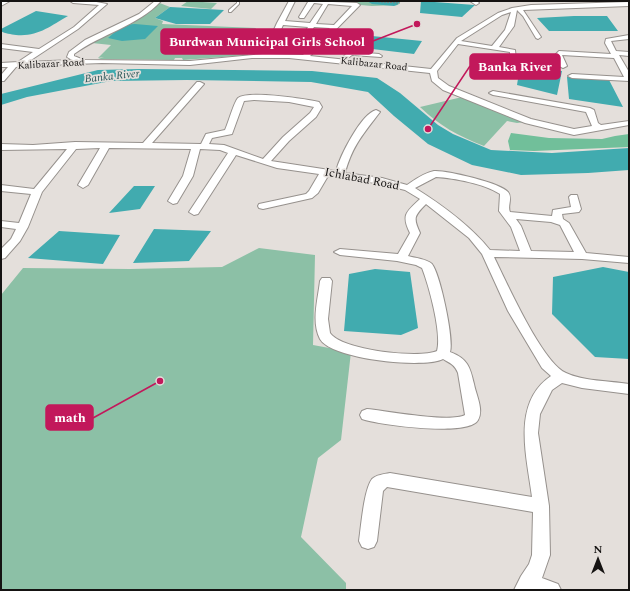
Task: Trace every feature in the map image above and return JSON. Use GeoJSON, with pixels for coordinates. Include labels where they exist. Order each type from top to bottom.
{"type":"FeatureCollection","features":[{"type":"Feature","properties":{"kind":"highway"},"geometry":{"type":"LineString","coordinates":[[1,3],[5,1]]}},
{"type":"Feature","properties":{"kind":"street"},"geometry":{"type":"LineString","coordinates":[[1,79],[16,65],[76,28],[104,4],[73,1]]}},
{"type":"Feature","properties":{"kind":"street"},"geometry":{"type":"LineString","coordinates":[[84,62],[70,57],[71,53],[78,47],[116,26],[143,14],[158,1]]}},
{"type":"Feature","properties":{"kind":"street"},"geometry":{"type":"LineString","coordinates":[[266,56],[280,23],[292,1]]}},
{"type":"Feature","properties":{"kind":"street"},"geometry":{"type":"LineString","coordinates":[[302,17],[311,1],[357,6],[305,57]]}},
{"type":"Feature","properties":{"kind":"street"},"geometry":{"type":"LineString","coordinates":[[306,35],[327,2]]}},
{"type":"Feature","properties":{"kind":"street"},"geometry":{"type":"LineString","coordinates":[[623,5],[569,3],[516,9],[500,14],[457,42],[433,71],[435,79],[446,88],[528,121],[574,132],[629,123]]}},
{"type":"Feature","properties":{"kind":"street"},"geometry":{"type":"LineString","coordinates":[[516,9],[525,15],[538,37]]}},
{"type":"Feature","properties":{"kind":"street"},"geometry":{"type":"LineString","coordinates":[[494,48],[509,29],[516,9]]}},
{"type":"Feature","properties":{"kind":"street"},"geometry":{"type":"LineString","coordinates":[[280,23],[336,27]]}},
{"type":"Feature","properties":{"kind":"street"},"geometry":{"type":"LineString","coordinates":[[342,60],[366,37]]}},
{"type":"Feature","properties":{"kind":"street"},"geometry":{"type":"LineString","coordinates":[[572,76],[629,78],[626,68],[615,54],[608,43],[608,40],[629,37]]}},
{"type":"Feature","properties":{"kind":"street"},"geometry":{"type":"LineString","coordinates":[[457,42],[513,51],[514,67]]}},
{"type":"Feature","properties":{"kind":"street"},"geometry":{"type":"LineString","coordinates":[[1,46],[39,51]]}},
{"type":"Feature","properties":{"kind":"street"},"geometry":{"type":"LineString","coordinates":[[350,53],[385,57]]}},
{"type":"Feature","properties":{"kind":"street"},"geometry":{"type":"LineString","coordinates":[[563,66],[558,55],[559,53],[629,54]]}},
{"type":"Feature","properties":{"kind":"street","name":"Kalibazar Road"},"geometry":{"type":"LineString","coordinates":[[1,66],[84,62],[190,63],[239,57],[266,56],[342,60],[433,71]]}},
{"type":"Feature","properties":{"kind":"street"},"geometry":{"type":"LineString","coordinates":[[146,146],[200,84]]}},
{"type":"Feature","properties":{"kind":"street"},"geometry":{"type":"LineString","coordinates":[[493,93],[560,106],[585,108],[590,110],[594,124],[599,127]]}},
{"type":"Feature","properties":{"kind":"street"},"geometry":{"type":"LineString","coordinates":[[173,201],[188,176],[200,146],[209,136],[229,132],[243,98],[255,97],[316,104],[318,107],[314,115],[286,139],[265,162]]}},
{"type":"Feature","properties":{"kind":"street"},"geometry":{"type":"LineString","coordinates":[[340,174],[349,145],[363,125],[376,112]]}},
{"type":"Feature","properties":{"kind":"street"},"geometry":{"type":"LineString","coordinates":[[1,256],[15,241],[23,227],[37,192],[75,145]]}},
{"type":"Feature","properties":{"kind":"street","name":"Ichlabad Road"},"geometry":{"type":"LineString","coordinates":[[1,147],[33,148],[75,145],[221,147],[265,162],[382,181],[408,188],[426,199],[473,236],[487,253],[510,304],[531,340],[547,364],[560,377]]}},
{"type":"Feature","properties":{"kind":"street"},"geometry":{"type":"LineString","coordinates":[[83,185],[106,145]]}},
{"type":"Feature","properties":{"kind":"street"},"geometry":{"type":"LineString","coordinates":[[194,212],[234,151]]}},
{"type":"Feature","properties":{"kind":"street"},"geometry":{"type":"LineString","coordinates":[[263,206],[309,196],[313,193],[325,172]]}},
{"type":"Feature","properties":{"kind":"street"},"geometry":{"type":"LineString","coordinates":[[408,188],[430,175],[435,174],[450,175],[502,190],[505,197],[503,206],[507,216],[516,226],[527,254]]}},
{"type":"Feature","properties":{"kind":"street"},"geometry":{"type":"LineString","coordinates":[[1,188],[37,192]]}},
{"type":"Feature","properties":{"kind":"street"},"geometry":{"type":"LineString","coordinates":[[558,220],[558,212],[576,209],[574,197]]}},
{"type":"Feature","properties":{"kind":"street"},"geometry":{"type":"LineString","coordinates":[[401,259],[415,233],[410,224],[410,218],[416,209],[426,199]]}},
{"type":"Feature","properties":{"kind":"street"},"geometry":{"type":"LineString","coordinates":[[507,216],[558,220],[566,226],[582,256]]}},
{"type":"Feature","properties":{"kind":"street"},"geometry":{"type":"LineString","coordinates":[[1,224],[23,227]]}},
{"type":"Feature","properties":{"kind":"street"},"geometry":{"type":"LineString","coordinates":[[326,281],[322,325],[326,338],[330,342],[355,352],[378,356],[425,359],[437,358],[443,354],[446,348],[445,338],[437,297],[429,270],[424,264],[401,259],[340,252]]}},
{"type":"Feature","properties":{"kind":"street"},"geometry":{"type":"LineString","coordinates":[[487,253],[582,256],[629,260]]}},
{"type":"Feature","properties":{"kind":"street"},"geometry":{"type":"LineString","coordinates":[[367,415],[446,424],[460,424],[469,422],[472,418],[473,411],[464,368],[460,362],[443,354]]}},
{"type":"Feature","properties":{"kind":"street"},"geometry":{"type":"LineString","coordinates":[[552,590],[525,586],[537,569],[541,555],[541,506],[531,433],[533,414],[539,399],[547,386],[560,377],[582,383],[629,389]]}},
{"type":"Feature","properties":{"kind":"street"},"geometry":{"type":"LineString","coordinates":[[368,541],[376,485],[390,480],[541,506]]}},
{"type":"Feature","properties":{"kind":"lane"},"geometry":{"type":"LineString","coordinates":[[230,12],[238,1]]}},
{"type":"Feature","properties":{"kind":"path"},"geometry":{"type":"LineString","coordinates":[[363,1],[400,3]]}},
{"type":"Feature","properties":{"kind":"green space"},"geometry":{"type":"Polygon","coordinates":[[[188,1],[217,3],[211,9],[181,6],[188,1]]]}},
{"type":"Feature","properties":{"kind":"green space"},"geometry":{"type":"Polygon","coordinates":[[[315,1],[401,1],[398,5],[372,6],[315,1]]]}},
{"type":"Feature","properties":{"kind":"green space"},"geometry":{"type":"Polygon","coordinates":[[[157,2],[170,7],[155,18],[163,21],[162,24],[256,28],[248,55],[183,60],[182,58],[175,58],[174,60],[98,59],[104,57],[98,58],[111,45],[92,43],[128,22],[157,2]]]}},
{"type":"Feature","properties":{"kind":"green space"},"geometry":{"type":"Polygon","coordinates":[[[458,98],[469,98],[525,122],[517,123],[507,121],[484,146],[450,130],[420,107],[458,98]]]}},
{"type":"Feature","properties":{"kind":"green space"},"geometry":{"type":"Polygon","coordinates":[[[511,133],[549,138],[602,139],[629,134],[629,147],[534,151],[510,150],[508,141],[511,133]]]}},
{"type":"Feature","properties":{"kind":"green space"},"geometry":{"type":"Polygon","coordinates":[[[259,248],[315,255],[313,345],[351,352],[341,440],[318,458],[301,537],[346,583],[346,590],[1,590],[1,295],[23,268],[130,269],[222,267],[259,248]]]}},
{"type":"Feature","properties":{"kind":"water"},"geometry":{"type":"Polygon","coordinates":[[[421,1],[475,5],[462,17],[420,13],[421,1]]]}},
{"type":"Feature","properties":{"kind":"water"},"geometry":{"type":"Polygon","coordinates":[[[170,7],[224,10],[210,24],[176,24],[155,18],[170,7]]]}},
{"type":"Feature","properties":{"kind":"water"},"geometry":{"type":"Polygon","coordinates":[[[36,11],[68,16],[37,33],[16,35],[1,31],[1,29],[36,11]]]}},
{"type":"Feature","properties":{"kind":"water"},"geometry":{"type":"Polygon","coordinates":[[[607,16],[618,31],[549,31],[537,18],[607,16]]]}},
{"type":"Feature","properties":{"kind":"water"},"geometry":{"type":"Polygon","coordinates":[[[135,24],[158,26],[145,39],[122,41],[108,38],[123,25],[135,24]]]}},
{"type":"Feature","properties":{"kind":"water"},"geometry":{"type":"Polygon","coordinates":[[[371,36],[422,41],[414,54],[364,48],[371,36]]]}},
{"type":"Feature","properties":{"kind":"water"},"geometry":{"type":"Polygon","coordinates":[[[520,66],[562,71],[557,95],[517,85],[520,66]]]}},
{"type":"Feature","properties":{"kind":"water"},"geometry":{"type":"Polygon","coordinates":[[[98,70],[312,71],[377,78],[400,93],[438,125],[453,134],[491,150],[552,153],[629,148],[629,170],[521,175],[472,165],[428,144],[368,92],[311,82],[187,80],[111,81],[27,97],[1,105],[1,94],[98,70]]]}},
{"type":"Feature","properties":{"kind":"water"},"geometry":{"type":"Polygon","coordinates":[[[567,77],[608,78],[623,107],[569,99],[567,77]]]}},
{"type":"Feature","properties":{"kind":"water"},"geometry":{"type":"Polygon","coordinates":[[[134,186],[155,186],[140,209],[109,213],[134,186]]]}},
{"type":"Feature","properties":{"kind":"water"},"geometry":{"type":"Polygon","coordinates":[[[154,229],[211,231],[189,261],[133,263],[154,229]]]}},
{"type":"Feature","properties":{"kind":"water"},"geometry":{"type":"Polygon","coordinates":[[[59,231],[120,235],[103,264],[28,258],[59,231]]]}},
{"type":"Feature","properties":{"kind":"water"},"geometry":{"type":"Polygon","coordinates":[[[603,267],[629,272],[629,359],[595,357],[552,314],[553,277],[603,267]]]}},
{"type":"Feature","properties":{"kind":"water"},"geometry":{"type":"Polygon","coordinates":[[[375,269],[410,272],[418,328],[401,335],[344,331],[349,274],[375,269]]]}},
{"type":"Feature","properties":{"kind":"waterway"},"geometry":{"type":"LineString","coordinates":[[372,1],[394,3],[395,1]]}},
{"type":"Feature","properties":{"kind":"place","name":"Burdwan Municipal Girls School"},"geometry":{"type":"Point","coordinates":[417,24]}},
{"type":"Feature","properties":{"kind":"place","name":"Banka River"},"geometry":{"type":"Point","coordinates":[428,129]}},
{"type":"Feature","properties":{"kind":"place","name":"math"},"geometry":{"type":"Point","coordinates":[160,381]}}]}
